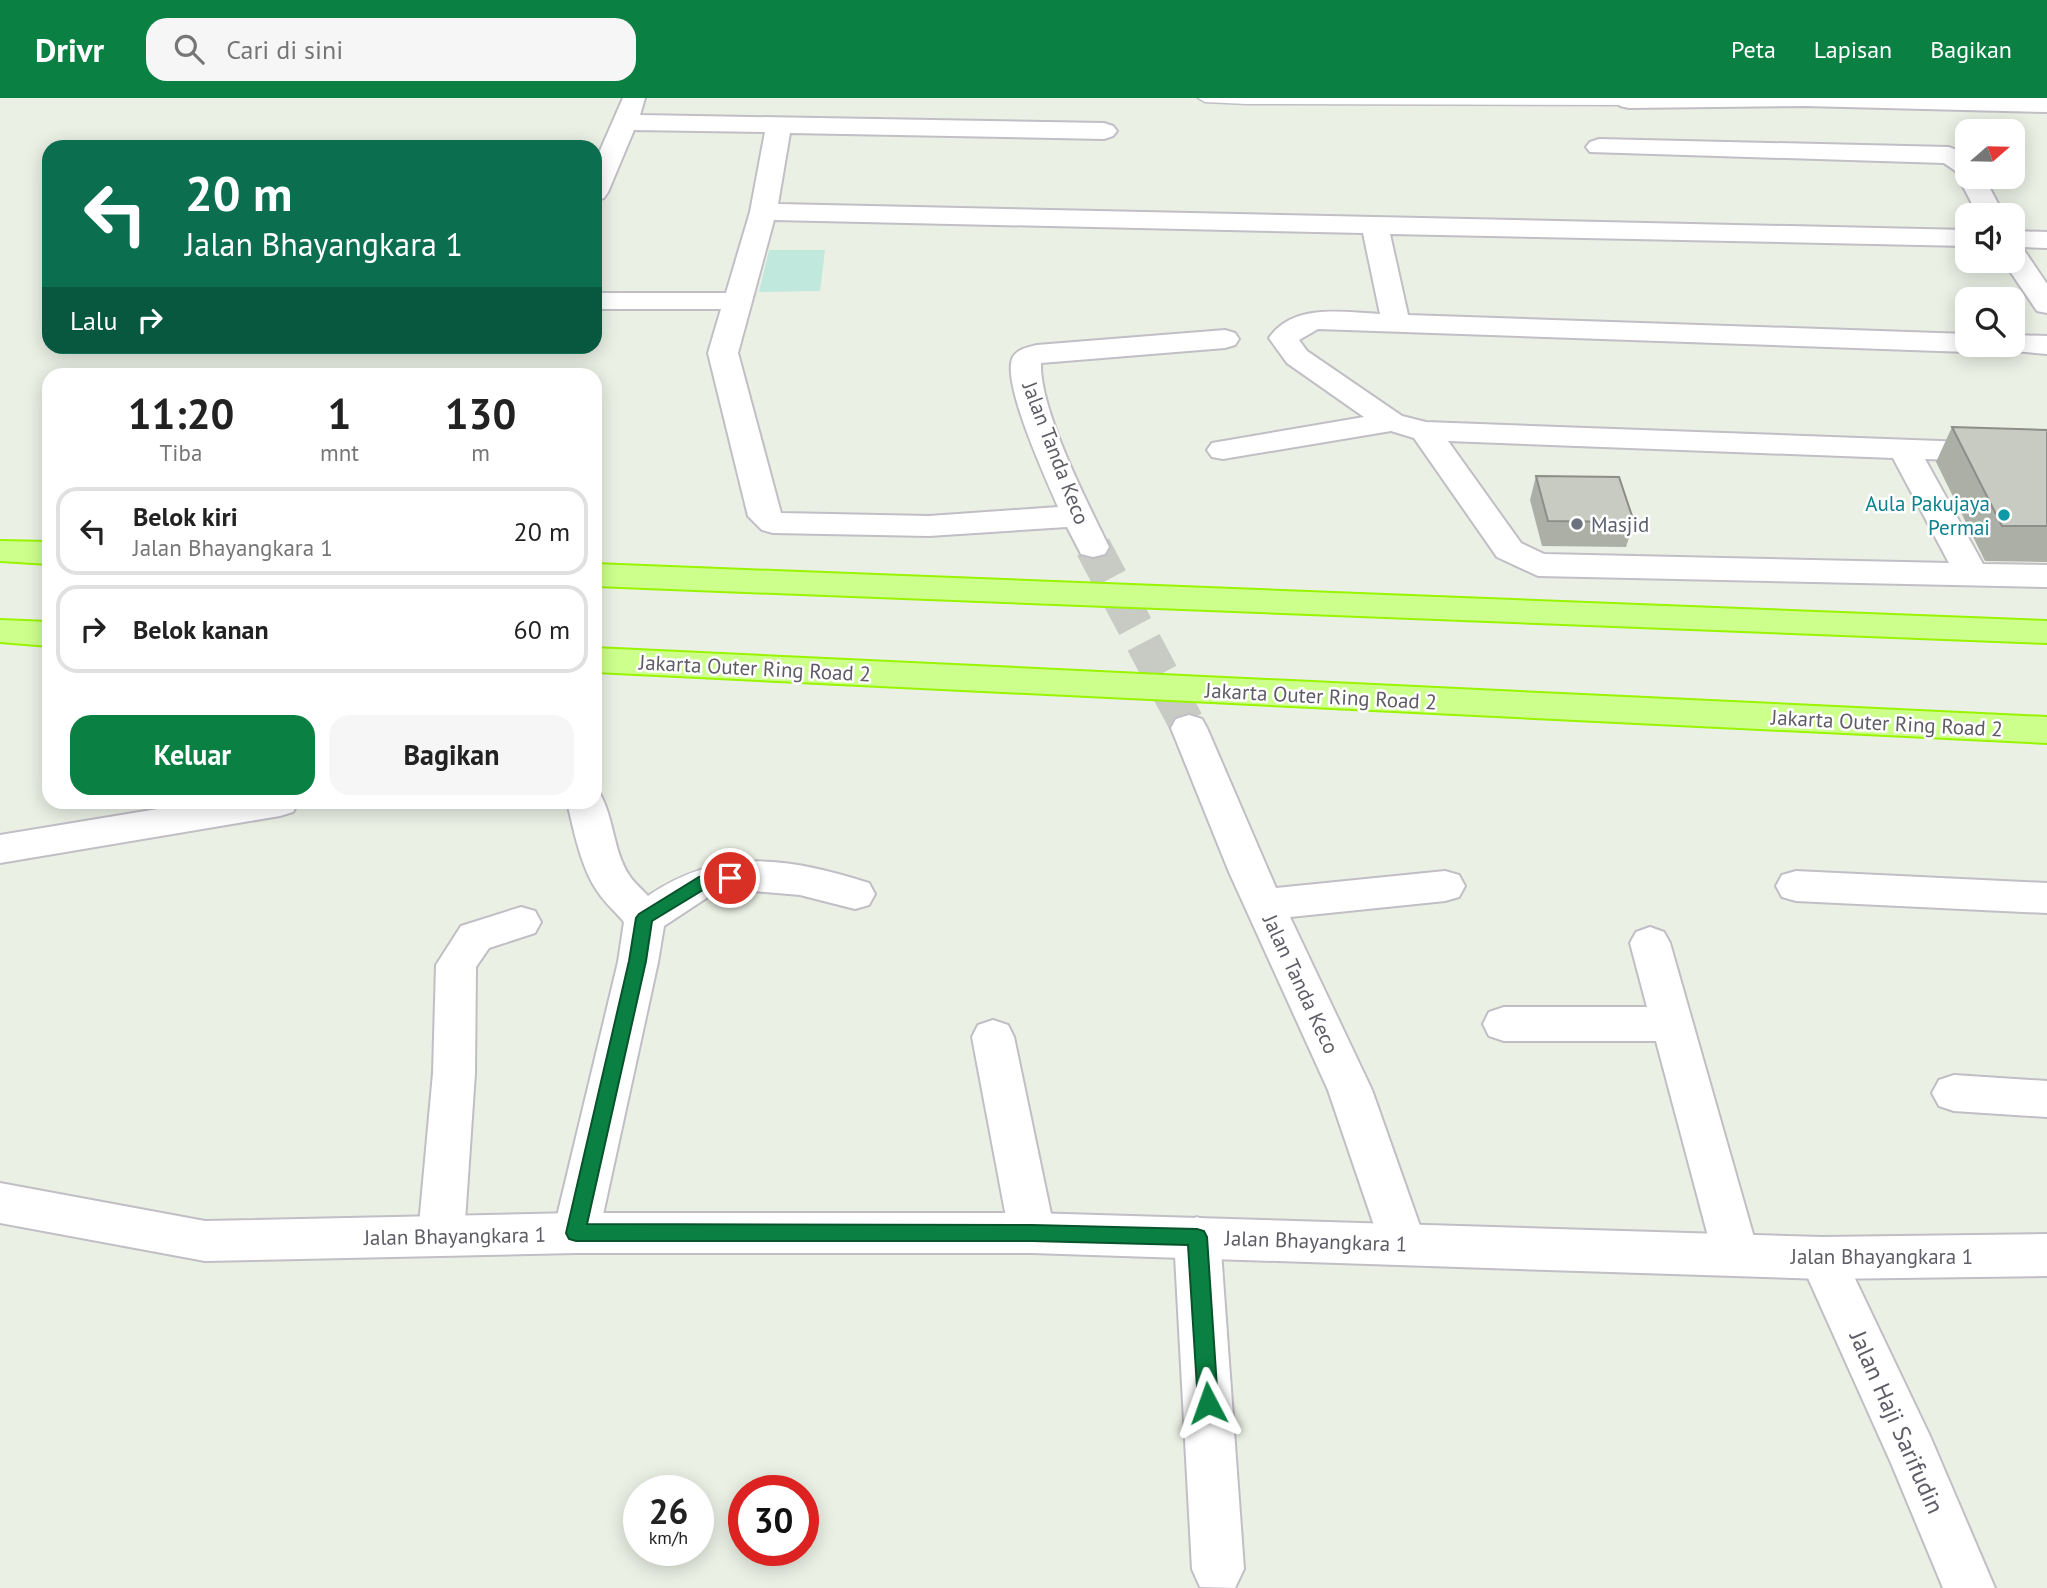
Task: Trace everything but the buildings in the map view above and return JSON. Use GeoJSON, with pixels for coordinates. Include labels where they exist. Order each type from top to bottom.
{"type":"FeatureCollection","features":[{"type":"Feature","properties":{"kind":"highway"},"geometry":{"type":"LineString","coordinates":[[0,551],[42,553]]}},
{"type":"Feature","properties":{"kind":"highway"},"geometry":{"type":"LineString","coordinates":[[602,575],[2047,632]]}},
{"type":"Feature","properties":{"kind":"highway"},"geometry":{"type":"LineString","coordinates":[[0,631],[42,634]]}},
{"type":"Feature","properties":{"kind":"highway","name":"Jakarta Outer Ring Road 2"},"geometry":{"type":"LineString","coordinates":[[602,660],[2047,730]]}},
{"type":"Feature","properties":{"kind":"street"},"geometry":{"type":"LineString","coordinates":[[602,176],[635,98]]}},
{"type":"Feature","properties":{"kind":"street"},"geometry":{"type":"LineString","coordinates":[[1628,99],[1805,99],[2047,105]]}},
{"type":"Feature","properties":{"kind":"street"},"geometry":{"type":"LineString","coordinates":[[625,122],[1104,131]]}},
{"type":"Feature","properties":{"kind":"street"},"geometry":{"type":"LineString","coordinates":[[779,124],[763,212],[723,353],[764,516],[780,523],[929,526],[1077,516]]}},
{"type":"Feature","properties":{"kind":"street"},"geometry":{"type":"LineString","coordinates":[[1600,147],[1949,155],[1955,158]]}},
{"type":"Feature","properties":{"kind":"street"},"geometry":{"type":"LineString","coordinates":[[763,212],[1955,238]]}},
{"type":"Feature","properties":{"kind":"street"},"geometry":{"type":"LineString","coordinates":[[1374,224],[1396,323]]}},
{"type":"Feature","properties":{"kind":"street"},"geometry":{"type":"LineString","coordinates":[[2025,239],[2047,240]]}},
{"type":"Feature","properties":{"kind":"street"},"geometry":{"type":"LineString","coordinates":[[2025,272],[2047,305]]}},
{"type":"Feature","properties":{"kind":"street"},"geometry":{"type":"LineString","coordinates":[[602,301],[736,301]]}},
{"type":"Feature","properties":{"kind":"street"},"geometry":{"type":"LineString","coordinates":[[1955,342],[1318,320],[1302,324],[1283,338],[1297,356],[1391,422],[1425,431],[2047,454]]}},
{"type":"Feature","properties":{"kind":"street","name":"Jalan Tanda Keco"},"geometry":{"type":"LineString","coordinates":[[1093,547],[1077,516],[1034,408],[1025,371],[1026,359],[1037,354],[1225,339]]}},
{"type":"Feature","properties":{"kind":"street"},"geometry":{"type":"LineString","coordinates":[[2025,344],[2047,345]]}},
{"type":"Feature","properties":{"kind":"street"},"geometry":{"type":"LineString","coordinates":[[1223,450],[1391,422]]}},
{"type":"Feature","properties":{"kind":"street"},"geometry":{"type":"LineString","coordinates":[[1425,431],[1509,550],[1538,565],[2047,576]]}},
{"type":"Feature","properties":{"kind":"street"},"geometry":{"type":"LineString","coordinates":[[1905,450],[1971,573]]}},
{"type":"Feature","properties":{"kind":"street","name":"Jalan Tanda Keco"},"geometry":{"type":"LineString","coordinates":[[1189,728],[1350,1090],[1403,1243]]}},
{"type":"Feature","properties":{"kind":"street"},"geometry":{"type":"LineString","coordinates":[[0,849],[238,809]]}},
{"type":"Feature","properties":{"kind":"street"},"geometry":{"type":"LineString","coordinates":[[588,809],[594,835],[612,882],[645,918]]}},
{"type":"Feature","properties":{"kind":"street"},"geometry":{"type":"LineString","coordinates":[[576,1233],[638,961],[645,918],[705,882],[755,874],[818,883],[855,894]]}},
{"type":"Feature","properties":{"kind":"street"},"geometry":{"type":"LineString","coordinates":[[1265,904],[1445,886]]}},
{"type":"Feature","properties":{"kind":"street"},"geometry":{"type":"LineString","coordinates":[[1796,886],[2047,898]]}},
{"type":"Feature","properties":{"kind":"street"},"geometry":{"type":"LineString","coordinates":[[440,1236],[454,1073],[456,965],[475,937],[520,922]]}},
{"type":"Feature","properties":{"kind":"street"},"geometry":{"type":"LineString","coordinates":[[1650,943],[1736,1255]]}},
{"type":"Feature","properties":{"kind":"street"},"geometry":{"type":"LineString","coordinates":[[1504,1024],[1672,1024]]}},
{"type":"Feature","properties":{"kind":"street"},"geometry":{"type":"LineString","coordinates":[[993,1037],[1032,1233]]}},
{"type":"Feature","properties":{"kind":"street"},"geometry":{"type":"LineString","coordinates":[[1954,1093],[2047,1099]]}},
{"type":"Feature","properties":{"kind":"street","name":"Jalan Bhayangkara 1"},"geometry":{"type":"LineString","coordinates":[[0,1203],[205,1241],[576,1233],[1032,1233],[1822,1258],[2047,1255]]}},
{"type":"Feature","properties":{"kind":"street"},"geometry":{"type":"LineString","coordinates":[[1197,1237],[1218,1569]]}},
{"type":"Feature","properties":{"kind":"street","name":"Jalan Haji Sarifudin"},"geometry":{"type":"LineString","coordinates":[[1822,1258],[1912,1453],[1969,1588]]}},
{"type":"Feature","properties":{"kind":"lane"},"geometry":{"type":"LineString","coordinates":[[1205,98],[1628,99]]}},
{"type":"Feature","properties":{"kind":"shaded area"},"geometry":{"type":"Polygon","coordinates":[[[769,250],[825,250],[820,291],[759,292],[769,250]]]}},
{"type":"Feature","properties":{"kind":"tunnel"},"geometry":{"type":"LineString","coordinates":[[1093,547],[1189,728]]}},
{"type":"Feature","properties":{"kind":"place","name":"Aula Pakujaya Permai"},"geometry":{"type":"Point","coordinates":[2004,515]}},
{"type":"Feature","properties":{"kind":"place","name":"Masjid"},"geometry":{"type":"Point","coordinates":[1577,524]}},
{"type":"Feature","properties":{"kind":"route"},"geometry":{"type":"LineString","coordinates":[[730,878],[705,882],[645,918],[638,961],[576,1233],[775,1231],[1197,1237],[1208,1403]]}}]}
